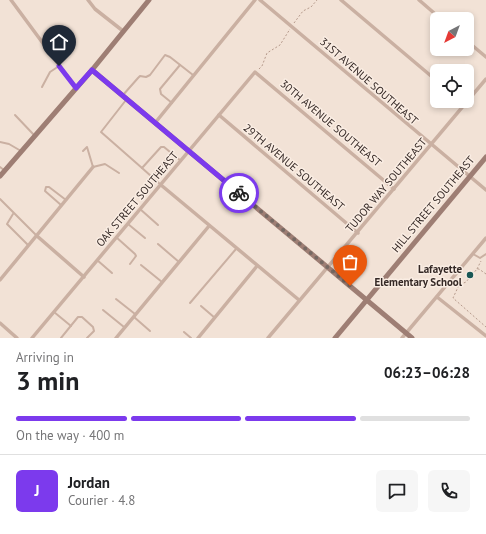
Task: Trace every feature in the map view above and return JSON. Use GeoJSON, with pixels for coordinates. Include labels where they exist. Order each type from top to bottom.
{"type":"FeatureCollection","features":[{"type":"Feature","properties":{"kind":"street"},"geometry":{"type":"LineString","coordinates":[[12,0],[76,88]]}},
{"type":"Feature","properties":{"kind":"street"},"geometry":{"type":"LineString","coordinates":[[88,0],[95,9],[123,31]]}},
{"type":"Feature","properties":{"kind":"street"},"geometry":{"type":"LineString","coordinates":[[0,176],[92,70],[149,0]]}},
{"type":"Feature","properties":{"kind":"street"},"geometry":{"type":"LineString","coordinates":[[155,123],[255,0]]}},
{"type":"Feature","properties":{"kind":"street","name":"31ST AVENUE SOUTHEAST"},"geometry":{"type":"LineString","coordinates":[[260,0],[486,190]]}},
{"type":"Feature","properties":{"kind":"street"},"geometry":{"type":"LineString","coordinates":[[341,0],[430,75]]}},
{"type":"Feature","properties":{"kind":"street"},"geometry":{"type":"LineString","coordinates":[[419,0],[433,12]]}},
{"type":"Feature","properties":{"kind":"street"},"geometry":{"type":"LineString","coordinates":[[474,47],[486,57]]}},
{"type":"Feature","properties":{"kind":"street"},"geometry":{"type":"LineString","coordinates":[[92,70],[412,338]]}},
{"type":"Feature","properties":{"kind":"street","name":"OAK STREET SOUTHEAST"},"geometry":{"type":"LineString","coordinates":[[32,338],[255,72]]}},
{"type":"Feature","properties":{"kind":"street","name":"30TH AVENUE SOUTHEAST"},"geometry":{"type":"LineString","coordinates":[[255,72],[394,189]]}},
{"type":"Feature","properties":{"kind":"street","name":"TUDOR WAY SOUTHEAST"},"geometry":{"type":"LineString","coordinates":[[474,94],[486,79]]}},
{"type":"Feature","properties":{"kind":"street","name":"TUDOR WAY SOUTHEAST"},"geometry":{"type":"LineString","coordinates":[[268,338],[462,108]]}},
{"type":"Feature","properties":{"kind":"street","name":"29TH AVENUE SOUTHEAST"},"geometry":{"type":"LineString","coordinates":[[219,115],[358,233]]}},
{"type":"Feature","properties":{"kind":"street","name":"HILL STREET SOUTHEAST"},"geometry":{"type":"LineString","coordinates":[[334,338],[486,157]]}},
{"type":"Feature","properties":{"kind":"street"},"geometry":{"type":"LineString","coordinates":[[0,280],[93,167]]}},
{"type":"Feature","properties":{"kind":"street"},"geometry":{"type":"LineString","coordinates":[[161,185],[299,300]]}},
{"type":"Feature","properties":{"kind":"street"},"geometry":{"type":"LineString","coordinates":[[116,338],[180,263],[209,226]]}},
{"type":"Feature","properties":{"kind":"street"},"geometry":{"type":"LineString","coordinates":[[37,236],[84,277]]}},
{"type":"Feature","properties":{"kind":"street"},"geometry":{"type":"LineString","coordinates":[[402,338],[486,238]]}},
{"type":"Feature","properties":{"kind":"street"},"geometry":{"type":"LineString","coordinates":[[198,338],[257,266]]}},
{"type":"Feature","properties":{"kind":"street"},"geometry":{"type":"LineString","coordinates":[[437,297],[486,336]]}},
{"type":"Feature","properties":{"kind":"street"},"geometry":{"type":"LineString","coordinates":[[0,323],[17,338]]}},
{"type":"Feature","properties":{"kind":"lane"},"geometry":{"type":"LineString","coordinates":[[122,96],[140,76],[146,77],[165,55],[170,56],[193,76]]}},
{"type":"Feature","properties":{"kind":"lane"},"geometry":{"type":"LineString","coordinates":[[172,103],[161,94],[160,89],[180,65]]}},
{"type":"Feature","properties":{"kind":"lane"},"geometry":{"type":"LineString","coordinates":[[42,88],[50,72],[59,66]]}},
{"type":"Feature","properties":{"kind":"lane"},"geometry":{"type":"LineString","coordinates":[[127,100],[101,132],[161,185]]}},
{"type":"Feature","properties":{"kind":"lane"},"geometry":{"type":"LineString","coordinates":[[15,115],[34,135]]}},
{"type":"Feature","properties":{"kind":"lane"},"geometry":{"type":"LineString","coordinates":[[0,142],[9,144],[21,151]]}},
{"type":"Feature","properties":{"kind":"lane"},"geometry":{"type":"LineString","coordinates":[[142,168],[161,147],[164,147],[180,161]]}},
{"type":"Feature","properties":{"kind":"lane"},"geometry":{"type":"LineString","coordinates":[[83,151],[88,148],[93,167],[106,164],[119,173]]}},
{"type":"Feature","properties":{"kind":"lane"},"geometry":{"type":"LineString","coordinates":[[152,177],[172,153]]}},
{"type":"Feature","properties":{"kind":"lane"},"geometry":{"type":"LineString","coordinates":[[0,167],[4,171]]}},
{"type":"Feature","properties":{"kind":"lane"},"geometry":{"type":"LineString","coordinates":[[62,205],[45,191],[46,187],[49,187],[66,201]]}},
{"type":"Feature","properties":{"kind":"lane"},"geometry":{"type":"LineString","coordinates":[[0,199],[37,236]]}},
{"type":"Feature","properties":{"kind":"lane"},"geometry":{"type":"LineString","coordinates":[[140,210],[158,225]]}},
{"type":"Feature","properties":{"kind":"lane"},"geometry":{"type":"LineString","coordinates":[[14,214],[7,224],[29,245]]}},
{"type":"Feature","properties":{"kind":"lane"},"geometry":{"type":"LineString","coordinates":[[128,224],[145,238]]}},
{"type":"Feature","properties":{"kind":"lane"},"geometry":{"type":"LineString","coordinates":[[116,237],[135,254],[136,256],[130,264]]}},
{"type":"Feature","properties":{"kind":"lane"},"geometry":{"type":"LineString","coordinates":[[158,244],[180,263]]}},
{"type":"Feature","properties":{"kind":"lane"},"geometry":{"type":"LineString","coordinates":[[190,303],[236,249]]}},
{"type":"Feature","properties":{"kind":"lane"},"geometry":{"type":"LineString","coordinates":[[473,254],[480,258],[486,254]]}},
{"type":"Feature","properties":{"kind":"lane"},"geometry":{"type":"LineString","coordinates":[[97,260],[112,274]]}},
{"type":"Feature","properties":{"kind":"lane"},"geometry":{"type":"LineString","coordinates":[[141,265],[163,283]]}},
{"type":"Feature","properties":{"kind":"lane"},"geometry":{"type":"LineString","coordinates":[[116,299],[150,331]]}},
{"type":"Feature","properties":{"kind":"lane"},"geometry":{"type":"LineString","coordinates":[[200,306],[215,318]]}},
{"type":"Feature","properties":{"kind":"lane"},"geometry":{"type":"LineString","coordinates":[[103,310],[125,328]]}},
{"type":"Feature","properties":{"kind":"lane"},"geometry":{"type":"LineString","coordinates":[[54,312],[71,326]]}},
{"type":"Feature","properties":{"kind":"lane"},"geometry":{"type":"LineString","coordinates":[[61,338],[78,317],[82,317],[94,327],[94,331],[87,338]]}},
{"type":"Feature","properties":{"kind":"lane"},"geometry":{"type":"LineString","coordinates":[[184,332],[191,338]]}},
{"type":"Feature","properties":{"kind":"path"},"geometry":{"type":"LineString","coordinates":[[255,72],[262,66],[267,53],[280,45],[303,11],[311,7],[317,0]]}},
{"type":"Feature","properties":{"kind":"path"},"geometry":{"type":"LineString","coordinates":[[480,258],[477,269],[466,282],[459,285],[453,298],[486,327]]}},
{"type":"Feature","properties":{"kind":"path"},"geometry":{"type":"LineString","coordinates":[[477,269],[486,274]]}},
{"type":"Feature","properties":{"kind":"way so far"},"geometry":{"type":"LineString","coordinates":[[239,193],[350,286]]}},
{"type":"Feature","properties":{"kind":"place","name":"Lafayette Elementary School"},"geometry":{"type":"Point","coordinates":[470,275]}},
{"type":"Feature","properties":{"kind":"route"},"geometry":{"type":"LineString","coordinates":[[59,66],[76,88],[92,70],[239,193]]}}]}
